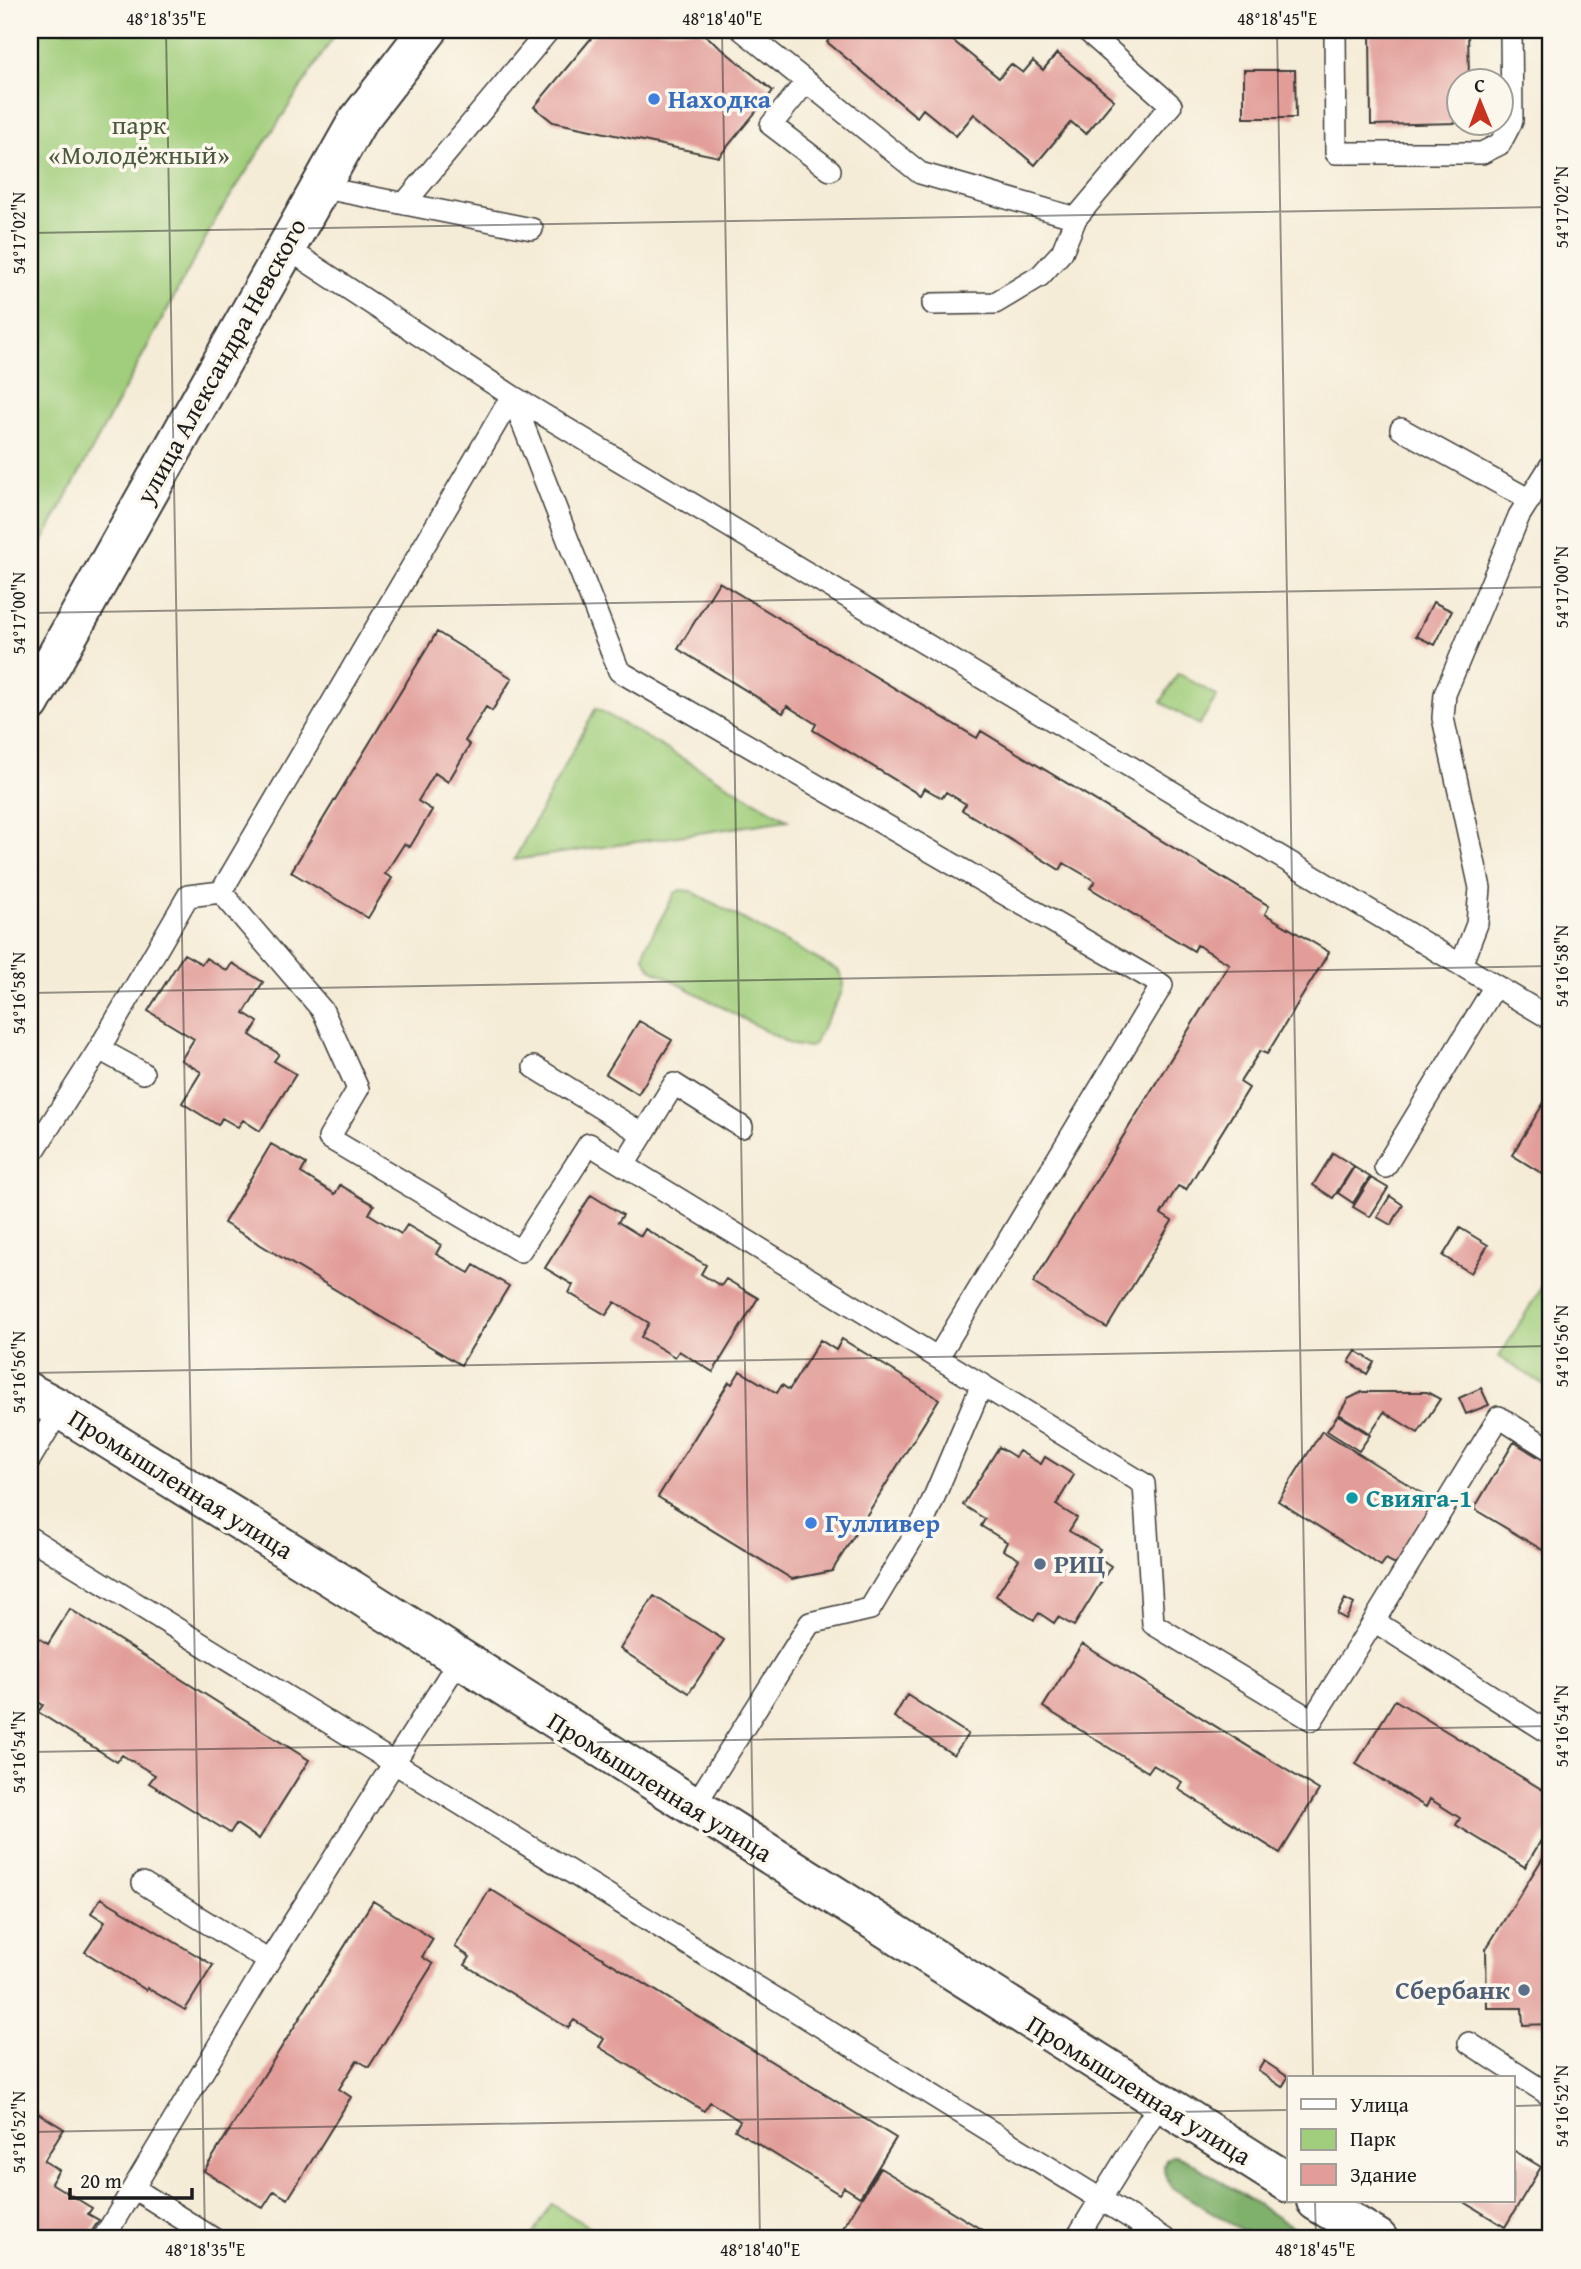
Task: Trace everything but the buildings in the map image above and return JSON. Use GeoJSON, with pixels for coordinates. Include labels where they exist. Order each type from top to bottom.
{"type":"FeatureCollection","features":[{"type":"Feature","properties":{"kind":"street","name":"улица Александра Невского"},"geometry":{"type":"LineString","coordinates":[[30,703],[357,122],[428,30]]}},
{"type":"Feature","properties":{"kind":"street","name":"Промышленная улица"},"geometry":{"type":"LineString","coordinates":[[45,1401],[355,1592],[1287,2182]]}},
{"type":"Feature","properties":{"kind":"street"},"geometry":{"type":"LineString","coordinates":[[1319,2202],[1378,2239]]}},
{"type":"Feature","properties":{"kind":"lane"},"geometry":{"type":"LineString","coordinates":[[404,204],[549,30]]}},
{"type":"Feature","properties":{"kind":"lane"},"geometry":{"type":"LineString","coordinates":[[742,30],[920,173],[1076,218]]}},
{"type":"Feature","properties":{"kind":"lane"},"geometry":{"type":"LineString","coordinates":[[933,304],[995,303],[1040,276],[1062,252],[1076,218],[1171,105],[1086,30]]}},
{"type":"Feature","properties":{"kind":"lane"},"geometry":{"type":"LineString","coordinates":[[1335,30],[1336,153],[1482,153],[1500,144],[1512,121],[1511,30]]}},
{"type":"Feature","properties":{"kind":"lane"},"geometry":{"type":"LineString","coordinates":[[806,82],[771,125],[830,170]]}},
{"type":"Feature","properties":{"kind":"lane"},"geometry":{"type":"LineString","coordinates":[[319,187],[532,229]]}},
{"type":"Feature","properties":{"kind":"lane"},"geometry":{"type":"LineString","coordinates":[[285,247],[512,396],[1551,1019]]}},
{"type":"Feature","properties":{"kind":"lane"},"geometry":{"type":"LineString","coordinates":[[221,892],[512,396]]}},
{"type":"Feature","properties":{"kind":"lane"},"geometry":{"type":"LineString","coordinates":[[512,396],[619,671],[1162,985],[938,1357]]}},
{"type":"Feature","properties":{"kind":"lane"},"geometry":{"type":"LineString","coordinates":[[1401,429],[1530,500]]}},
{"type":"Feature","properties":{"kind":"lane"},"geometry":{"type":"LineString","coordinates":[[1461,965],[1477,924],[1480,888],[1443,718],[1445,694],[1520,516],[1551,464]]}},
{"type":"Feature","properties":{"kind":"lane"},"geometry":{"type":"LineString","coordinates":[[30,1151],[35,1149],[99,1049],[188,896],[221,892]]}},
{"type":"Feature","properties":{"kind":"lane"},"geometry":{"type":"LineString","coordinates":[[221,892],[323,1011],[358,1089],[329,1138],[520,1251],[589,1144],[1144,1484],[1153,1624],[1312,1720],[1499,1418],[1551,1450]]}},
{"type":"Feature","properties":{"kind":"lane"},"geometry":{"type":"LineString","coordinates":[[1385,1167],[1495,986]]}},
{"type":"Feature","properties":{"kind":"lane"},"geometry":{"type":"LineString","coordinates":[[99,1049],[143,1073]]}},
{"type":"Feature","properties":{"kind":"lane"},"geometry":{"type":"LineString","coordinates":[[534,1067],[643,1134]]}},
{"type":"Feature","properties":{"kind":"lane"},"geometry":{"type":"LineString","coordinates":[[624,1165],[674,1084],[742,1126]]}},
{"type":"Feature","properties":{"kind":"lane"},"geometry":{"type":"LineString","coordinates":[[693,1808],[810,1623],[870,1609],[926,1516],[982,1384]]}},
{"type":"Feature","properties":{"kind":"lane"},"geometry":{"type":"LineString","coordinates":[[30,1459],[45,1401]]}},
{"type":"Feature","properties":{"kind":"lane"},"geometry":{"type":"LineString","coordinates":[[30,1538],[1165,2239]]}},
{"type":"Feature","properties":{"kind":"lane"},"geometry":{"type":"LineString","coordinates":[[1374,1621],[1551,1734]]}},
{"type":"Feature","properties":{"kind":"lane"},"geometry":{"type":"LineString","coordinates":[[103,2239],[269,1961],[459,1660]]}},
{"type":"Feature","properties":{"kind":"lane"},"geometry":{"type":"LineString","coordinates":[[143,1883],[269,1961]]}},
{"type":"Feature","properties":{"kind":"lane"},"geometry":{"type":"LineString","coordinates":[[1469,2043],[1551,2096]]}},
{"type":"Feature","properties":{"kind":"lane"},"geometry":{"type":"LineString","coordinates":[[1076,2239],[1160,2103]]}},
{"type":"Feature","properties":{"kind":"lane"},"geometry":{"type":"LineString","coordinates":[[135,2189],[214,2239]]}},
{"type":"Feature","properties":{"kind":"green space","name":"парк «Молодёжный»"},"geometry":{"type":"Polygon","coordinates":[[[30,30],[338,30],[217,217],[30,565],[30,30]]]}},
{"type":"Feature","properties":{"kind":"green space"},"geometry":{"type":"Polygon","coordinates":[[[1178,673],[1217,696],[1199,725],[1161,702],[1178,673]]]}},
{"type":"Feature","properties":{"kind":"green space"},"geometry":{"type":"Polygon","coordinates":[[[596,708],[788,820],[514,860],[596,708]]]}},
{"type":"Feature","properties":{"kind":"green space"},"geometry":{"type":"Polygon","coordinates":[[[680,890],[691,891],[839,971],[843,981],[842,992],[813,1045],[792,1045],[651,969],[644,957],[646,946],[675,893],[680,890]]]}},
{"type":"Feature","properties":{"kind":"green space"},"geometry":{"type":"Polygon","coordinates":[[[1543,1285],[1551,1290],[1551,1389],[1499,1357],[1543,1285]]]}},
{"type":"Feature","properties":{"kind":"green space"},"geometry":{"type":"Polygon","coordinates":[[[1175,2155],[1184,2158],[1312,2239],[1256,2239],[1171,2187],[1166,2178],[1164,2164],[1175,2155]]]}},
{"type":"Feature","properties":{"kind":"green space"},"geometry":{"type":"Polygon","coordinates":[[[552,2204],[608,2239],[530,2239],[552,2204]]]}},
{"type":"Feature","properties":{"kind":"place","name":"Находка"},"geometry":{"type":"Point","coordinates":[654,99]}},
{"type":"Feature","properties":{"kind":"place","name":"Свияга-1"},"geometry":{"type":"Point","coordinates":[1352,1498]}},
{"type":"Feature","properties":{"kind":"place","name":"Гулливер"},"geometry":{"type":"Point","coordinates":[811,1523]}},
{"type":"Feature","properties":{"kind":"place","name":"РИЦ"},"geometry":{"type":"Point","coordinates":[1040,1564]}},
{"type":"Feature","properties":{"kind":"place","name":"Сбербанк"},"geometry":{"type":"Point","coordinates":[1524,1990]}}]}
